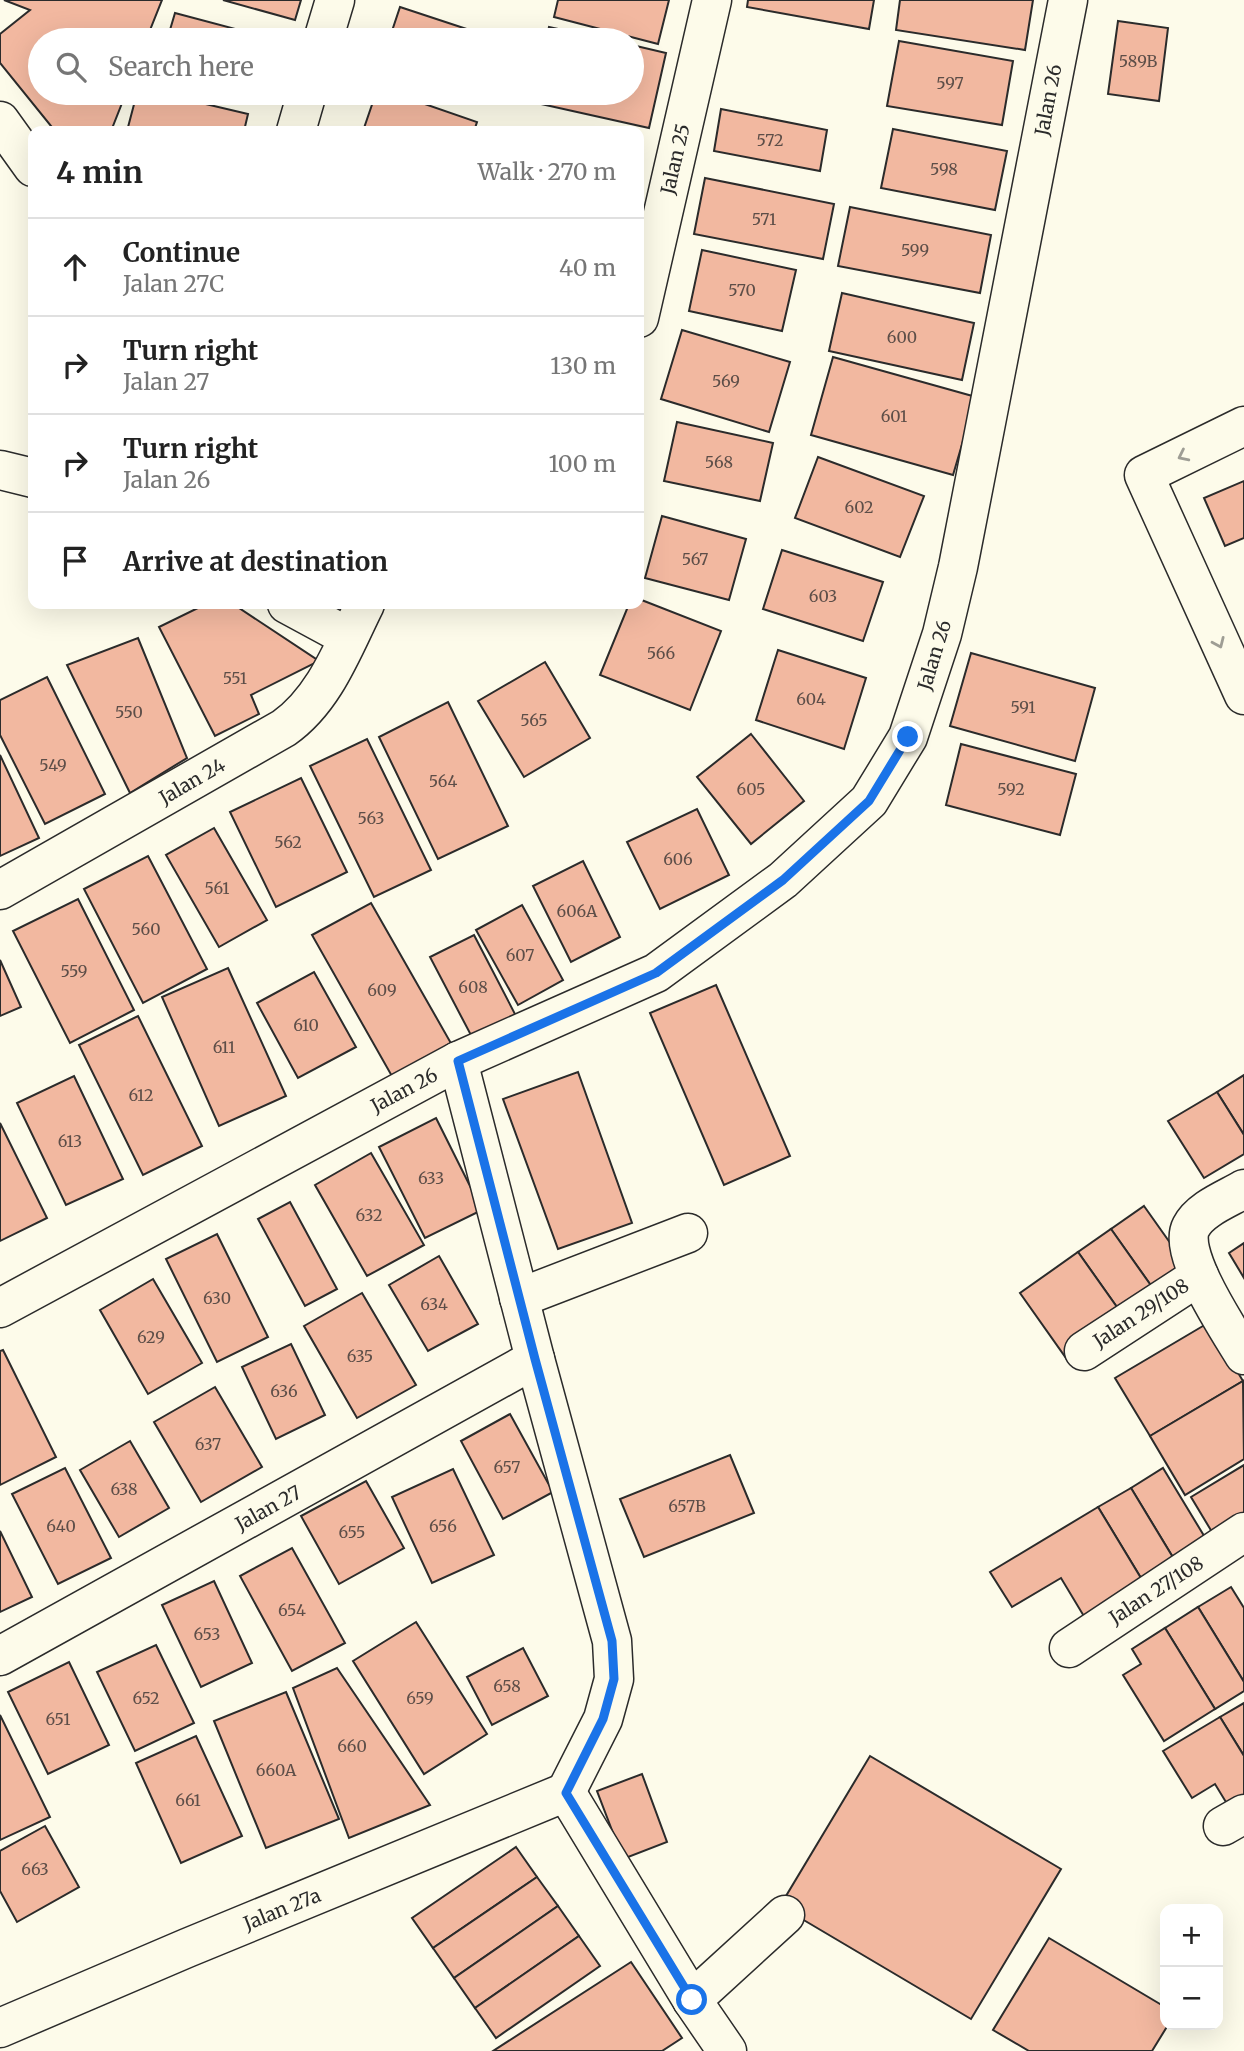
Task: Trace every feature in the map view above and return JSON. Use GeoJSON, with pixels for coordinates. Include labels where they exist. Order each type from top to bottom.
{"type":"FeatureCollection","features":[{"type":"Feature","properties":{"kind":"street"},"geometry":{"type":"LineString","coordinates":[[327,28],[335,0]]}},
{"type":"Feature","properties":{"kind":"street","name":"Jalan 25"},"geometry":{"type":"LineString","coordinates":[[644,296],[712,0]]}},
{"type":"Feature","properties":{"kind":"street","name":"Jalan 26"},"geometry":{"type":"LineString","coordinates":[[0,1308],[458,1061],[656,973],[783,880],[869,801],[908,737],[942,634],[958,567],[1068,0]]}},
{"type":"Feature","properties":{"kind":"street"},"geometry":{"type":"LineString","coordinates":[[297,126],[304,105]]}},
{"type":"Feature","properties":{"kind":"street"},"geometry":{"type":"LineString","coordinates":[[0,121],[28,160]]}},
{"type":"Feature","properties":{"kind":"street"},"geometry":{"type":"LineString","coordinates":[[1244,426],[1144,475],[1244,695]]}},
{"type":"Feature","properties":{"kind":"street"},"geometry":{"type":"LineString","coordinates":[[0,470],[28,477]]}},
{"type":"Feature","properties":{"kind":"street"},"geometry":{"type":"LineString","coordinates":[[309,609],[356,620]]}},
{"type":"Feature","properties":{"kind":"street","name":"Jalan 24"},"geometry":{"type":"LineString","coordinates":[[0,890],[301,716],[317,698],[356,620]]}},
{"type":"Feature","properties":{"kind":"street"},"geometry":{"type":"LineString","coordinates":[[458,1061],[612,1641],[614,1679],[603,1719],[566,1793],[692,2000],[727,2051]]}},
{"type":"Feature","properties":{"kind":"street"},"geometry":{"type":"LineString","coordinates":[[1244,1189],[1203,1213],[1190,1227],[1187,1245],[1199,1276],[1244,1355]]}},
{"type":"Feature","properties":{"kind":"street"},"geometry":{"type":"LineString","coordinates":[[519,1298],[688,1233]]}},
{"type":"Feature","properties":{"kind":"street","name":"Jalan 29/108"},"geometry":{"type":"LineString","coordinates":[[1084,1351],[1199,1276]]}},
{"type":"Feature","properties":{"kind":"street","name":"Jalan 27"},"geometry":{"type":"LineString","coordinates":[[0,1656],[535,1359]]}},
{"type":"Feature","properties":{"kind":"street","name":"Jalan 27/108"},"geometry":{"type":"LineString","coordinates":[[1069,1648],[1244,1532]]}},
{"type":"Feature","properties":{"kind":"street","name":"Jalan 27a"},"geometry":{"type":"LineString","coordinates":[[0,2028],[187,1948],[566,1793]]}},
{"type":"Feature","properties":{"kind":"street"},"geometry":{"type":"LineString","coordinates":[[692,2000],[785,1915]]}},
{"type":"Feature","properties":{"kind":"building"},"geometry":{"type":"Polygon","coordinates":[[[4,0],[162,0],[151,28],[28,28],[28,98],[0,63],[0,34],[30,10],[4,0]]]}},
{"type":"Feature","properties":{"kind":"building"},"geometry":{"type":"Polygon","coordinates":[[[223,0],[301,0],[295,20],[223,0]]]}},
{"type":"Feature","properties":{"kind":"building"},"geometry":{"type":"Polygon","coordinates":[[[558,0],[669,0],[658,44],[644,40],[644,28],[596,28],[554,17],[558,0]]]}},
{"type":"Feature","properties":{"kind":"building"},"geometry":{"type":"Polygon","coordinates":[[[748,0],[874,0],[869,29],[747,7],[748,0]]]}},
{"type":"Feature","properties":{"kind":"building"},"geometry":{"type":"Polygon","coordinates":[[[900,0],[1033,0],[1025,50],[896,30],[900,0]]]}},
{"type":"Feature","properties":{"kind":"building"},"geometry":{"type":"Polygon","coordinates":[[[400,7],[464,28],[393,28],[400,7]]]}},
{"type":"Feature","properties":{"kind":"building"},"geometry":{"type":"Polygon","coordinates":[[[175,13],[232,28],[171,28],[175,13]]]}},
{"type":"Feature","properties":{"kind":"building"},"geometry":{"type":"Polygon","coordinates":[[[1118,21],[1168,28],[1159,101],[1108,94],[1118,21]]]}},
{"type":"Feature","properties":{"kind":"building"},"geometry":{"type":"Polygon","coordinates":[[[899,41],[1013,61],[1002,125],[887,106],[899,41]]]}},
{"type":"Feature","properties":{"kind":"building"},"geometry":{"type":"Polygon","coordinates":[[[644,48],[666,53],[649,128],[546,105],[644,105],[644,48]]]}},
{"type":"Feature","properties":{"kind":"building"},"geometry":{"type":"Polygon","coordinates":[[[34,105],[121,105],[113,126],[51,126],[34,105]]]}},
{"type":"Feature","properties":{"kind":"building"},"geometry":{"type":"Polygon","coordinates":[[[134,105],[210,105],[248,114],[245,126],[128,126],[134,105]]]}},
{"type":"Feature","properties":{"kind":"building"},"geometry":{"type":"Polygon","coordinates":[[[372,105],[428,105],[477,122],[476,126],[365,126],[372,105]]]}},
{"type":"Feature","properties":{"kind":"building"},"geometry":{"type":"Polygon","coordinates":[[[721,109],[827,130],[820,171],[714,151],[721,109]]]}},
{"type":"Feature","properties":{"kind":"building"},"geometry":{"type":"Polygon","coordinates":[[[893,129],[1007,151],[995,210],[881,188],[893,129]]]}},
{"type":"Feature","properties":{"kind":"building"},"geometry":{"type":"Polygon","coordinates":[[[705,178],[834,204],[823,259],[694,234],[705,178]]]}},
{"type":"Feature","properties":{"kind":"building"},"geometry":{"type":"Polygon","coordinates":[[[850,207],[991,235],[980,293],[838,266],[850,207]]]}},
{"type":"Feature","properties":{"kind":"building"},"geometry":{"type":"Polygon","coordinates":[[[702,250],[796,270],[782,331],[689,311],[702,250]]]}},
{"type":"Feature","properties":{"kind":"building"},"geometry":{"type":"Polygon","coordinates":[[[842,293],[974,323],[962,380],[829,351],[842,293]]]}},
{"type":"Feature","properties":{"kind":"building"},"geometry":{"type":"Polygon","coordinates":[[[682,330],[790,362],[769,432],[661,399],[682,330]]]}},
{"type":"Feature","properties":{"kind":"building"},"geometry":{"type":"Polygon","coordinates":[[[833,357],[976,397],[953,475],[811,435],[833,357]]]}},
{"type":"Feature","properties":{"kind":"building"},"geometry":{"type":"Polygon","coordinates":[[[677,422],[773,443],[760,501],[664,481],[677,422]]]}},
{"type":"Feature","properties":{"kind":"building"},"geometry":{"type":"Polygon","coordinates":[[[818,457],[924,496],[900,557],[795,518],[818,457]]]}},
{"type":"Feature","properties":{"kind":"building"},"geometry":{"type":"Polygon","coordinates":[[[1244,481],[1244,538],[1225,546],[1204,498],[1244,481]]]}},
{"type":"Feature","properties":{"kind":"building"},"geometry":{"type":"Polygon","coordinates":[[[662,516],[746,539],[729,600],[645,578],[662,516]]]}},
{"type":"Feature","properties":{"kind":"building"},"geometry":{"type":"Polygon","coordinates":[[[782,550],[883,582],[863,641],[763,609],[782,550]]]}},
{"type":"Feature","properties":{"kind":"building"},"geometry":{"type":"Polygon","coordinates":[[[644,601],[721,631],[690,710],[600,675],[627,609],[644,609],[644,601]]]}},
{"type":"Feature","properties":{"kind":"building"},"geometry":{"type":"Polygon","coordinates":[[[196,609],[241,609],[319,661],[251,695],[259,714],[215,736],[159,627],[196,609]]]}},
{"type":"Feature","properties":{"kind":"building"},"geometry":{"type":"Polygon","coordinates":[[[138,638],[187,758],[130,793],[67,665],[138,638]]]}},
{"type":"Feature","properties":{"kind":"building"},"geometry":{"type":"Polygon","coordinates":[[[778,650],[866,678],[844,749],[756,720],[778,650]]]}},
{"type":"Feature","properties":{"kind":"building"},"geometry":{"type":"Polygon","coordinates":[[[971,653],[1095,688],[1075,761],[950,726],[971,653]]]}},
{"type":"Feature","properties":{"kind":"building"},"geometry":{"type":"Polygon","coordinates":[[[545,662],[590,738],[524,777],[478,701],[545,662]]]}},
{"type":"Feature","properties":{"kind":"building"},"geometry":{"type":"Polygon","coordinates":[[[47,677],[105,794],[45,824],[0,735],[0,700],[47,677]]]}},
{"type":"Feature","properties":{"kind":"building"},"geometry":{"type":"Polygon","coordinates":[[[448,702],[508,826],[438,859],[379,737],[448,702]]]}},
{"type":"Feature","properties":{"kind":"building"},"geometry":{"type":"Polygon","coordinates":[[[751,734],[804,801],[751,844],[697,777],[751,734]]]}},
{"type":"Feature","properties":{"kind":"building"},"geometry":{"type":"Polygon","coordinates":[[[367,739],[431,870],[374,897],[310,766],[367,739]]]}},
{"type":"Feature","properties":{"kind":"building"},"geometry":{"type":"Polygon","coordinates":[[[961,744],[1076,774],[1060,835],[946,805],[961,744]]]}},
{"type":"Feature","properties":{"kind":"building"},"geometry":{"type":"Polygon","coordinates":[[[0,755],[39,838],[0,856],[0,755]]]}},
{"type":"Feature","properties":{"kind":"building"},"geometry":{"type":"Polygon","coordinates":[[[301,778],[347,872],[276,907],[230,812],[301,778]]]}},
{"type":"Feature","properties":{"kind":"building"},"geometry":{"type":"Polygon","coordinates":[[[697,809],[729,875],[660,909],[627,842],[697,809]]]}},
{"type":"Feature","properties":{"kind":"building"},"geometry":{"type":"Polygon","coordinates":[[[214,828],[267,920],[219,947],[166,855],[214,828]]]}},
{"type":"Feature","properties":{"kind":"building"},"geometry":{"type":"Polygon","coordinates":[[[148,856],[207,969],[143,1003],[84,889],[148,856]]]}},
{"type":"Feature","properties":{"kind":"building"},"geometry":{"type":"Polygon","coordinates":[[[583,861],[620,937],[571,962],[533,886],[583,861]]]}},
{"type":"Feature","properties":{"kind":"building"},"geometry":{"type":"Polygon","coordinates":[[[78,899],[134,1010],[70,1043],[13,931],[78,899]]]}},
{"type":"Feature","properties":{"kind":"building"},"geometry":{"type":"Polygon","coordinates":[[[371,903],[452,1045],[393,1078],[312,935],[371,903]]]}},
{"type":"Feature","properties":{"kind":"building"},"geometry":{"type":"Polygon","coordinates":[[[522,905],[563,980],[518,1005],[476,930],[522,905]]]}},
{"type":"Feature","properties":{"kind":"building"},"geometry":{"type":"Polygon","coordinates":[[[474,935],[516,1016],[473,1039],[430,957],[474,935]]]}},
{"type":"Feature","properties":{"kind":"building"},"geometry":{"type":"Polygon","coordinates":[[[0,960],[21,1007],[0,1016],[0,960]]]}},
{"type":"Feature","properties":{"kind":"building"},"geometry":{"type":"Polygon","coordinates":[[[228,968],[286,1096],[219,1126],[162,997],[228,968]]]}},
{"type":"Feature","properties":{"kind":"building"},"geometry":{"type":"Polygon","coordinates":[[[314,972],[356,1047],[298,1078],[257,1003],[314,972]]]}},
{"type":"Feature","properties":{"kind":"building"},"geometry":{"type":"Polygon","coordinates":[[[716,985],[790,1156],[724,1185],[650,1013],[716,985]]]}},
{"type":"Feature","properties":{"kind":"building"},"geometry":{"type":"Polygon","coordinates":[[[138,1016],[202,1146],[143,1175],[79,1045],[138,1016]]]}},
{"type":"Feature","properties":{"kind":"building"},"geometry":{"type":"Polygon","coordinates":[[[578,1072],[632,1223],[558,1249],[503,1099],[578,1072]]]}},
{"type":"Feature","properties":{"kind":"building"},"geometry":{"type":"Polygon","coordinates":[[[1244,1075],[1244,1135],[1217,1092],[1244,1075]]]}},
{"type":"Feature","properties":{"kind":"building"},"geometry":{"type":"Polygon","coordinates":[[[74,1076],[123,1179],[66,1205],[17,1103],[74,1076]]]}},
{"type":"Feature","properties":{"kind":"building"},"geometry":{"type":"Polygon","coordinates":[[[1217,1092],[1244,1135],[1244,1154],[1204,1178],[1168,1121],[1217,1092]]]}},
{"type":"Feature","properties":{"kind":"building"},"geometry":{"type":"Polygon","coordinates":[[[436,1118],[482,1210],[425,1238],[379,1147],[436,1118]]]}},
{"type":"Feature","properties":{"kind":"building"},"geometry":{"type":"Polygon","coordinates":[[[0,1123],[47,1218],[0,1241],[0,1123]]]}},
{"type":"Feature","properties":{"kind":"building"},"geometry":{"type":"Polygon","coordinates":[[[371,1153],[424,1245],[367,1276],[315,1185],[371,1153]]]}},
{"type":"Feature","properties":{"kind":"building"},"geometry":{"type":"Polygon","coordinates":[[[290,1202],[337,1289],[305,1306],[258,1219],[290,1202]]]}},
{"type":"Feature","properties":{"kind":"building"},"geometry":{"type":"Polygon","coordinates":[[[1144,1206],[1190,1271],[1157,1294],[1111,1229],[1144,1206]]]}},
{"type":"Feature","properties":{"kind":"building"},"geometry":{"type":"Polygon","coordinates":[[[1111,1229],[1157,1294],[1124,1317],[1078,1252],[1111,1229]]]}},
{"type":"Feature","properties":{"kind":"building"},"geometry":{"type":"Polygon","coordinates":[[[217,1234],[268,1337],[217,1362],[166,1259],[217,1234]]]}},
{"type":"Feature","properties":{"kind":"building"},"geometry":{"type":"Polygon","coordinates":[[[1244,1243],[1244,1278],[1229,1253],[1244,1243]]]}},
{"type":"Feature","properties":{"kind":"building"},"geometry":{"type":"Polygon","coordinates":[[[1078,1252],[1124,1317],[1066,1358],[1020,1293],[1078,1252]]]}},
{"type":"Feature","properties":{"kind":"building"},"geometry":{"type":"Polygon","coordinates":[[[439,1256],[478,1324],[428,1351],[389,1285],[439,1256]]]}},
{"type":"Feature","properties":{"kind":"building"},"geometry":{"type":"Polygon","coordinates":[[[153,1279],[202,1363],[148,1394],[100,1310],[153,1279]]]}},
{"type":"Feature","properties":{"kind":"building"},"geometry":{"type":"Polygon","coordinates":[[[362,1293],[416,1385],[357,1418],[304,1326],[362,1293]]]}},
{"type":"Feature","properties":{"kind":"building"},"geometry":{"type":"Polygon","coordinates":[[[1208,1323],[1243,1381],[1150,1436],[1115,1378],[1208,1323]]]}},
{"type":"Feature","properties":{"kind":"building"},"geometry":{"type":"Polygon","coordinates":[[[291,1344],[325,1415],[276,1439],[242,1367],[291,1344]]]}},
{"type":"Feature","properties":{"kind":"building"},"geometry":{"type":"Polygon","coordinates":[[[3,1350],[56,1457],[0,1485],[0,1351],[3,1350]]]}},
{"type":"Feature","properties":{"kind":"building"},"geometry":{"type":"Polygon","coordinates":[[[1243,1381],[1244,1459],[1185,1495],[1150,1436],[1243,1381]]]}},
{"type":"Feature","properties":{"kind":"building"},"geometry":{"type":"Polygon","coordinates":[[[215,1387],[262,1467],[201,1502],[154,1422],[215,1387]]]}},
{"type":"Feature","properties":{"kind":"building"},"geometry":{"type":"Polygon","coordinates":[[[510,1414],[553,1492],[503,1519],[461,1441],[510,1414]]]}},
{"type":"Feature","properties":{"kind":"building"},"geometry":{"type":"Polygon","coordinates":[[[130,1441],[169,1508],[119,1537],[80,1470],[130,1441]]]}},
{"type":"Feature","properties":{"kind":"building"},"geometry":{"type":"Polygon","coordinates":[[[730,1455],[754,1513],[644,1557],[620,1499],[730,1455]]]}},
{"type":"Feature","properties":{"kind":"building"},"geometry":{"type":"Polygon","coordinates":[[[1244,1465],[1244,1547],[1227,1557],[1191,1497],[1244,1465]]]}},
{"type":"Feature","properties":{"kind":"building"},"geometry":{"type":"Polygon","coordinates":[[[65,1468],[111,1558],[58,1584],[12,1494],[65,1468]]]}},
{"type":"Feature","properties":{"kind":"building"},"geometry":{"type":"Polygon","coordinates":[[[1163,1468],[1212,1549],[1180,1569],[1131,1488],[1163,1468]]]}},
{"type":"Feature","properties":{"kind":"building"},"geometry":{"type":"Polygon","coordinates":[[[453,1469],[494,1555],[432,1583],[392,1497],[453,1469]]]}},
{"type":"Feature","properties":{"kind":"building"},"geometry":{"type":"Polygon","coordinates":[[[366,1481],[404,1548],[339,1584],[301,1516],[366,1481]]]}},
{"type":"Feature","properties":{"kind":"building"},"geometry":{"type":"Polygon","coordinates":[[[1131,1488],[1180,1569],[1147,1588],[1098,1507],[1131,1488]]]}},
{"type":"Feature","properties":{"kind":"building"},"geometry":{"type":"Polygon","coordinates":[[[1098,1507],[1147,1588],[1088,1623],[1061,1578],[1012,1607],[990,1572],[1098,1507]]]}},
{"type":"Feature","properties":{"kind":"building"},"geometry":{"type":"Polygon","coordinates":[[[0,1531],[32,1597],[0,1612],[0,1531]]]}},
{"type":"Feature","properties":{"kind":"building"},"geometry":{"type":"Polygon","coordinates":[[[292,1548],[345,1643],[292,1671],[240,1576],[292,1548]]]}},
{"type":"Feature","properties":{"kind":"building"},"geometry":{"type":"Polygon","coordinates":[[[214,1581],[252,1663],[201,1687],[162,1605],[214,1581]]]}},
{"type":"Feature","properties":{"kind":"building"},"geometry":{"type":"Polygon","coordinates":[[[1231,1587],[1244,1608],[1244,1682],[1198,1607],[1231,1587]]]}},
{"type":"Feature","properties":{"kind":"building"},"geometry":{"type":"Polygon","coordinates":[[[1198,1607],[1244,1682],[1244,1691],[1215,1709],[1165,1628],[1198,1607]]]}},
{"type":"Feature","properties":{"kind":"building"},"geometry":{"type":"Polygon","coordinates":[[[416,1622],[487,1734],[424,1774],[353,1661],[416,1622]]]}},
{"type":"Feature","properties":{"kind":"building"},"geometry":{"type":"Polygon","coordinates":[[[1165,1628],[1215,1709],[1164,1741],[1123,1675],[1141,1664],[1132,1649],[1165,1628]]]}},
{"type":"Feature","properties":{"kind":"building"},"geometry":{"type":"Polygon","coordinates":[[[156,1645],[194,1723],[135,1751],[97,1672],[156,1645]]]}},
{"type":"Feature","properties":{"kind":"building"},"geometry":{"type":"Polygon","coordinates":[[[523,1648],[548,1696],[492,1725],[467,1677],[523,1648]]]}},
{"type":"Feature","properties":{"kind":"building"},"geometry":{"type":"Polygon","coordinates":[[[69,1662],[109,1745],[48,1774],[8,1692],[69,1662]]]}},
{"type":"Feature","properties":{"kind":"building"},"geometry":{"type":"Polygon","coordinates":[[[337,1668],[430,1805],[349,1838],[293,1688],[337,1668]]]}},
{"type":"Feature","properties":{"kind":"building"},"geometry":{"type":"Polygon","coordinates":[[[286,1692],[339,1819],[266,1848],[214,1721],[286,1692]]]}},
{"type":"Feature","properties":{"kind":"building"},"geometry":{"type":"Polygon","coordinates":[[[1244,1703],[1244,1756],[1220,1717],[1244,1703]]]}},
{"type":"Feature","properties":{"kind":"building"},"geometry":{"type":"Polygon","coordinates":[[[0,1715],[50,1817],[0,1840],[0,1715]]]}},
{"type":"Feature","properties":{"kind":"building"},"geometry":{"type":"Polygon","coordinates":[[[1220,1717],[1244,1756],[1244,1805],[1232,1812],[1215,1784],[1192,1798],[1163,1751],[1220,1717]]]}},
{"type":"Feature","properties":{"kind":"building"},"geometry":{"type":"Polygon","coordinates":[[[196,1736],[242,1836],[181,1863],[136,1763],[196,1736]]]}},
{"type":"Feature","properties":{"kind":"building"},"geometry":{"type":"Polygon","coordinates":[[[870,1756],[1061,1869],[971,2019],[780,1906],[870,1756]]]}},
{"type":"Feature","properties":{"kind":"building"},"geometry":{"type":"Polygon","coordinates":[[[642,1774],[667,1842],[623,1859],[597,1791],[642,1774]]]}},
{"type":"Feature","properties":{"kind":"building"},"geometry":{"type":"Polygon","coordinates":[[[45,1826],[79,1887],[17,1922],[0,1891],[0,1851],[45,1826]]]}},
{"type":"Feature","properties":{"kind":"building"},"geometry":{"type":"Polygon","coordinates":[[[516,1847],[537,1877],[433,1948],[412,1918],[516,1847]]]}},
{"type":"Feature","properties":{"kind":"building"},"geometry":{"type":"Polygon","coordinates":[[[537,1877],[558,1906],[454,1978],[433,1948],[537,1877]]]}},
{"type":"Feature","properties":{"kind":"building"},"geometry":{"type":"Polygon","coordinates":[[[558,1906],[579,1936],[475,2008],[454,1978],[558,1906]]]}},
{"type":"Feature","properties":{"kind":"building"},"geometry":{"type":"Polygon","coordinates":[[[579,1936],[600,1966],[496,2038],[475,2008],[579,1936]]]}},
{"type":"Feature","properties":{"kind":"building"},"geometry":{"type":"Polygon","coordinates":[[[1049,1938],[1160,2004],[1160,2030],[1165,2030],[1152,2051],[1029,2051],[993,2030],[1049,1938]]]}},
{"type":"Feature","properties":{"kind":"building"},"geometry":{"type":"Polygon","coordinates":[[[631,1962],[682,2038],[662,2051],[493,2051],[631,1962]]]}},
{"type":"Feature","properties":{"kind":"route"},"geometry":{"type":"LineString","coordinates":[[692,2000],[566,1793],[603,1719],[614,1679],[612,1641],[458,1061],[656,973],[783,880],[869,801],[908,737]]}}]}
